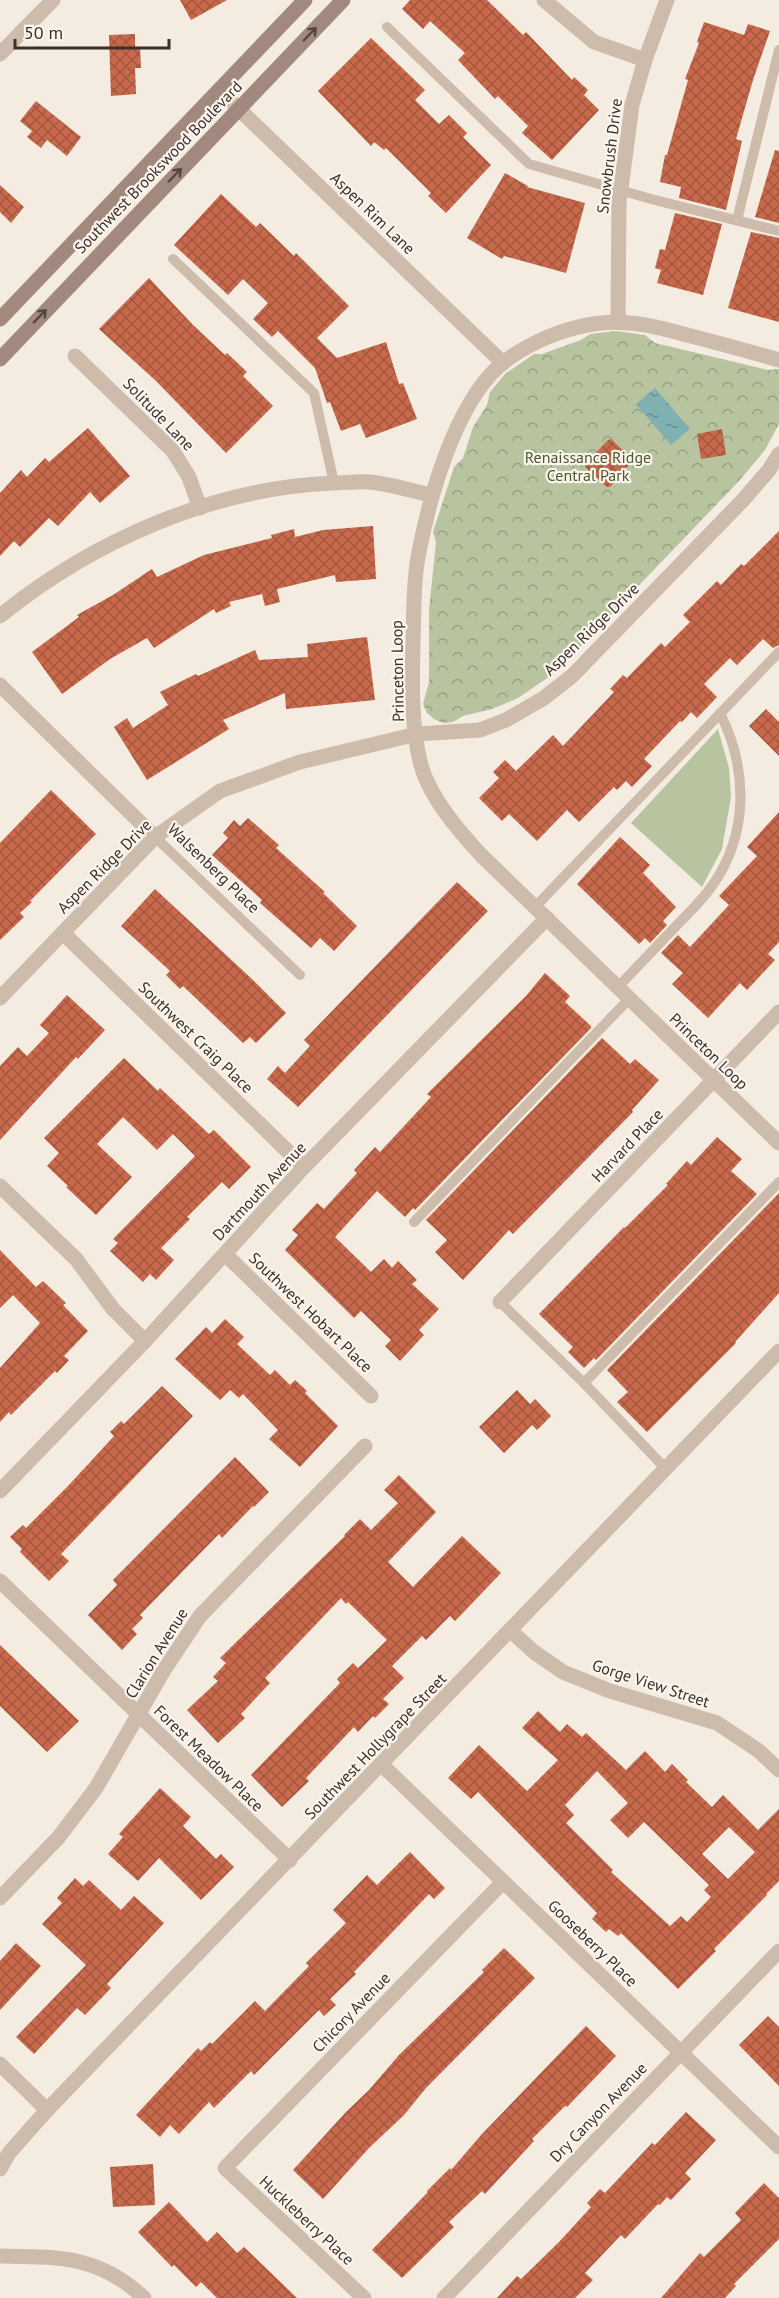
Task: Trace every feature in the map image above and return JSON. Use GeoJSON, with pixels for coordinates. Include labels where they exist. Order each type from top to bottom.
{"type":"FeatureCollection","features":[{"type":"Feature","properties":{"kind":"main road","name":"Southwest Brookswood Boulevard"},"geometry":{"type":"LineString","coordinates":[[0,320],[305,0]]}},
{"type":"Feature","properties":{"kind":"main road","name":"Southwest Brookswood Boulevard"},"geometry":{"type":"LineString","coordinates":[[0,359],[343,0]]}},
{"type":"Feature","properties":{"kind":"street"},"geometry":{"type":"LineString","coordinates":[[0,54],[53,0]]}},
{"type":"Feature","properties":{"kind":"street"},"geometry":{"type":"LineString","coordinates":[[544,0],[594,42],[645,60]]}},
{"type":"Feature","properties":{"kind":"street","name":"Snowbrush Drive"},"geometry":{"type":"LineString","coordinates":[[618,322],[620,190],[632,105],[645,60],[667,0]]}},
{"type":"Feature","properties":{"kind":"street","name":"Aspen Rim Lane"},"geometry":{"type":"LineString","coordinates":[[219,90],[503,363]]}},
{"type":"Feature","properties":{"kind":"street","name":"Princeton Loop"},"geometry":{"type":"LineString","coordinates":[[779,360],[652,326],[618,322],[588,325],[553,336],[528,346],[503,363],[486,380],[470,403],[432,495],[418,558],[412,671],[421,766],[458,830],[779,1143]]}},
{"type":"Feature","properties":{"kind":"street","name":"Solitude Lane"},"geometry":{"type":"LineString","coordinates":[[75,356],[173,451],[189,477],[200,508]]}},
{"type":"Feature","properties":{"kind":"street","name":"Aspen Ridge Drive"},"geometry":{"type":"LineString","coordinates":[[0,998],[155,837],[220,791],[300,762],[417,734],[480,730],[506,720],[551,692],[572,676],[736,507],[769,470],[779,454]]}},
{"type":"Feature","properties":{"kind":"street"},"geometry":{"type":"LineString","coordinates":[[0,616],[46,582],[95,552],[149,527],[200,508],[299,484],[369,482],[432,495]]}},
{"type":"Feature","properties":{"kind":"street","name":"Walsenberg Place"},"geometry":{"type":"LineString","coordinates":[[0,685],[155,837]]}},
{"type":"Feature","properties":{"kind":"street","name":"Dartmouth Avenue"},"geometry":{"type":"LineString","coordinates":[[0,1491],[145,1341],[304,1167],[547,918]]}},
{"type":"Feature","properties":{"kind":"street","name":"Southwest Craig Place"},"geometry":{"type":"LineString","coordinates":[[63,933],[304,1167]]}},
{"type":"Feature","properties":{"kind":"street","name":"Harvard Place"},"geometry":{"type":"LineString","coordinates":[[500,1302],[779,1012]]}},
{"type":"Feature","properties":{"kind":"street"},"geometry":{"type":"LineString","coordinates":[[0,1186],[76,1259],[113,1309],[145,1341]]}},
{"type":"Feature","properties":{"kind":"street","name":"Southwest Hobart Place"},"geometry":{"type":"LineString","coordinates":[[225,1254],[371,1396]]}},
{"type":"Feature","properties":{"kind":"street","name":"Southwest Hollygrape Street"},"geometry":{"type":"LineString","coordinates":[[0,2169],[9,2154],[47,2110],[512,1631],[779,1351]]}},
{"type":"Feature","properties":{"kind":"street","name":"Clarion Avenue"},"geometry":{"type":"LineString","coordinates":[[0,1898],[58,1838],[96,1788],[164,1670],[200,1616],[365,1446]]}},
{"type":"Feature","properties":{"kind":"street","name":"Forest Meadow Place"},"geometry":{"type":"LineString","coordinates":[[0,1581],[290,1860]]}},
{"type":"Feature","properties":{"kind":"street","name":"Gorge View Street"},"geometry":{"type":"LineString","coordinates":[[512,1631],[534,1652],[562,1672],[610,1691],[717,1723],[759,1751],[779,1770]]}},
{"type":"Feature","properties":{"kind":"street","name":"Gooseberry Place"},"geometry":{"type":"LineString","coordinates":[[382,1765],[779,2147]]}},
{"type":"Feature","properties":{"kind":"street","name":"Chicory Avenue"},"geometry":{"type":"LineString","coordinates":[[225,2168],[503,1882]]}},
{"type":"Feature","properties":{"kind":"street","name":"Dry Canyon Avenue"},"geometry":{"type":"LineString","coordinates":[[444,2298],[779,1951]]}},
{"type":"Feature","properties":{"kind":"street"},"geometry":{"type":"LineString","coordinates":[[0,2064],[47,2110]]}},
{"type":"Feature","properties":{"kind":"street","name":"Huckleberry Place"},"geometry":{"type":"LineString","coordinates":[[225,2168],[364,2298]]}},
{"type":"Feature","properties":{"kind":"street"},"geometry":{"type":"LineString","coordinates":[[0,2256],[64,2257],[102,2268],[144,2298]]}},
{"type":"Feature","properties":{"kind":"lane"},"geometry":{"type":"LineString","coordinates":[[387,27],[530,164],[779,231]]}},
{"type":"Feature","properties":{"kind":"lane"},"geometry":{"type":"LineString","coordinates":[[737,220],[779,50]]}},
{"type":"Feature","properties":{"kind":"lane"},"geometry":{"type":"LineString","coordinates":[[174,259],[314,393],[333,483]]}},
{"type":"Feature","properties":{"kind":"lane"},"geometry":{"type":"LineString","coordinates":[[535,907],[779,652]]}},
{"type":"Feature","properties":{"kind":"lane"},"geometry":{"type":"LineString","coordinates":[[618,987],[708,892],[730,853],[740,817],[741,784],[734,745],[720,713]]}},
{"type":"Feature","properties":{"kind":"lane","name":"Walsenberg Place"},"geometry":{"type":"LineString","coordinates":[[155,837],[300,975]]}},
{"type":"Feature","properties":{"kind":"lane"},"geometry":{"type":"LineString","coordinates":[[414,1222],[630,999]]}},
{"type":"Feature","properties":{"kind":"lane"},"geometry":{"type":"LineString","coordinates":[[584,1383],[779,1182]]}},
{"type":"Feature","properties":{"kind":"lane"},"geometry":{"type":"LineString","coordinates":[[500,1302],[584,1383],[666,1469]]}},
{"type":"Feature","properties":{"kind":"green space","name":"Renaissance Ridge Central Park"},"geometry":{"type":"Polygon","coordinates":[[[616,331],[645,335],[655,343],[768,370],[779,369],[779,424],[765,450],[739,481],[556,672],[518,698],[492,709],[463,716],[453,722],[443,723],[434,719],[427,713],[423,704],[429,682],[429,610],[436,542],[433,532],[454,467],[463,458],[473,427],[487,405],[490,392],[505,374],[534,354],[542,354],[581,340],[590,334],[616,331]]]}},
{"type":"Feature","properties":{"kind":"green space"},"geometry":{"type":"Polygon","coordinates":[[[718,729],[729,768],[731,797],[722,849],[702,887],[631,823],[718,729]]]}},
{"type":"Feature","properties":{"kind":"water"},"geometry":{"type":"Polygon","coordinates":[[[655,388],[690,429],[671,445],[636,404],[655,388]]]}},
{"type":"Feature","properties":{"kind":"building"},"geometry":{"type":"Polygon","coordinates":[[[180,0],[227,0],[191,20],[180,0]]]}},
{"type":"Feature","properties":{"kind":"building"},"geometry":{"type":"Polygon","coordinates":[[[410,0],[487,0],[523,35],[526,32],[572,80],[574,77],[588,90],[584,95],[599,110],[552,160],[522,133],[528,126],[498,96],[495,99],[458,60],[465,53],[430,21],[423,29],[402,9],[410,0]]]}},
{"type":"Feature","properties":{"kind":"building"},"geometry":{"type":"Polygon","coordinates":[[[704,22],[744,35],[748,24],[770,31],[736,139],[742,141],[726,210],[679,198],[681,187],[660,182],[665,155],[667,155],[688,80],[685,79],[699,43],[697,42],[704,22]]]}},
{"type":"Feature","properties":{"kind":"building"},"geometry":{"type":"Polygon","coordinates":[[[135,34],[135,48],[140,48],[141,68],[135,68],[136,94],[111,96],[109,35],[135,34]]]}},
{"type":"Feature","properties":{"kind":"building"},"geometry":{"type":"Polygon","coordinates":[[[371,38],[425,90],[415,100],[439,124],[449,115],[467,133],[463,137],[491,165],[446,213],[428,196],[431,193],[386,148],[384,150],[374,142],[371,146],[318,91],[371,38]]]}},
{"type":"Feature","properties":{"kind":"building"},"geometry":{"type":"Polygon","coordinates":[[[36,101],[81,137],[67,156],[47,140],[41,148],[27,137],[32,131],[20,121],[36,101]]]}},
{"type":"Feature","properties":{"kind":"building"},"geometry":{"type":"Polygon","coordinates":[[[775,150],[779,151],[779,223],[755,217],[775,150]]]}},
{"type":"Feature","properties":{"kind":"building"},"geometry":{"type":"Polygon","coordinates":[[[505,173],[527,187],[585,203],[566,273],[504,256],[502,259],[467,238],[505,173]]]}},
{"type":"Feature","properties":{"kind":"building"},"geometry":{"type":"Polygon","coordinates":[[[0,185],[24,207],[11,223],[0,212],[0,185]]]}},
{"type":"Feature","properties":{"kind":"building"},"geometry":{"type":"Polygon","coordinates":[[[221,194],[256,227],[260,223],[294,256],[296,253],[349,306],[317,338],[337,358],[386,342],[399,384],[403,383],[417,419],[366,438],[360,424],[341,431],[330,402],[327,403],[315,368],[278,331],[272,337],[253,319],[268,303],[243,279],[228,295],[174,245],[221,194]]]}},
{"type":"Feature","properties":{"kind":"building"},"geometry":{"type":"Polygon","coordinates":[[[675,213],[722,224],[703,295],[657,283],[661,270],[655,268],[660,249],[665,250],[675,213]]]}},
{"type":"Feature","properties":{"kind":"building"},"geometry":{"type":"Polygon","coordinates":[[[751,232],[779,238],[779,322],[728,308],[751,232]]]}},
{"type":"Feature","properties":{"kind":"building"},"geometry":{"type":"Polygon","coordinates":[[[149,278],[193,325],[247,372],[243,376],[273,406],[226,453],[156,381],[99,329],[149,278]]]}},
{"type":"Feature","properties":{"kind":"building"},"geometry":{"type":"Polygon","coordinates":[[[88,428],[130,476],[100,503],[90,492],[58,526],[49,518],[20,547],[14,541],[0,556],[0,493],[21,470],[27,477],[45,458],[49,462],[88,428]]]}},
{"type":"Feature","properties":{"kind":"building"},"geometry":{"type":"Polygon","coordinates":[[[722,429],[726,455],[701,459],[697,434],[722,429]]]}},
{"type":"Feature","properties":{"kind":"building"},"geometry":{"type":"Polygon","coordinates":[[[611,439],[633,460],[610,487],[607,487],[585,467],[585,464],[611,439]]]}},
{"type":"Feature","properties":{"kind":"building"},"geometry":{"type":"Polygon","coordinates":[[[373,526],[376,579],[336,582],[335,575],[277,589],[280,602],[265,606],[262,594],[229,602],[231,606],[216,613],[214,609],[154,648],[147,638],[110,659],[62,694],[32,652],[79,617],[77,615],[152,569],[157,577],[204,555],[272,538],[271,535],[294,529],[295,537],[323,530],[373,526]]]}},
{"type":"Feature","properties":{"kind":"building"},"geometry":{"type":"Polygon","coordinates":[[[779,531],[779,645],[773,648],[763,639],[737,665],[730,658],[704,684],[717,697],[697,718],[691,712],[682,722],[680,721],[644,759],[652,766],[632,787],[626,781],[617,790],[614,787],[579,822],[567,810],[537,841],[509,814],[502,821],[479,798],[499,778],[493,772],[505,760],[516,771],[553,735],[563,746],[614,692],[610,689],[623,675],[627,678],[661,643],[665,647],[690,622],[683,615],[717,581],[721,585],[779,531]]]}},
{"type":"Feature","properties":{"kind":"building"},"geometry":{"type":"Polygon","coordinates":[[[367,637],[375,700],[286,709],[285,693],[223,720],[229,729],[147,780],[114,727],[127,718],[133,728],[168,705],[160,692],[196,674],[198,676],[255,650],[259,660],[308,657],[307,644],[367,637]]]}},
{"type":"Feature","properties":{"kind":"building"},"geometry":{"type":"Polygon","coordinates":[[[766,709],[779,722],[779,756],[749,726],[766,709]]]}},
{"type":"Feature","properties":{"kind":"building"},"geometry":{"type":"Polygon","coordinates":[[[51,790],[96,834],[30,901],[32,902],[20,913],[24,917],[0,940],[0,843],[51,790]]]}},
{"type":"Feature","properties":{"kind":"building"},"geometry":{"type":"Polygon","coordinates":[[[779,812],[779,942],[768,954],[775,960],[747,990],[740,983],[708,1018],[672,984],[683,973],[661,953],[678,935],[690,947],[729,905],[719,896],[757,856],[747,847],[779,812]]]}},
{"type":"Feature","properties":{"kind":"building"},"geometry":{"type":"Polygon","coordinates":[[[248,818],[279,845],[276,848],[325,892],[323,893],[357,926],[334,951],[320,938],[311,948],[260,903],[262,900],[212,855],[228,838],[223,833],[234,820],[240,826],[248,818]]]}},
{"type":"Feature","properties":{"kind":"building"},"geometry":{"type":"Polygon","coordinates":[[[620,837],[650,865],[643,873],[676,907],[663,921],[667,925],[650,943],[645,938],[639,944],[577,884],[620,837]]]}},
{"type":"Feature","properties":{"kind":"building"},"geometry":{"type":"Polygon","coordinates":[[[457,882],[488,911],[298,1107],[267,1079],[278,1066],[285,1073],[310,1046],[304,1040],[457,882]]]}},
{"type":"Feature","properties":{"kind":"building"},"geometry":{"type":"Polygon","coordinates":[[[155,889],[286,1013],[256,1043],[250,1037],[243,1043],[183,986],[180,989],[166,975],[170,971],[121,926],[155,889]]]}},
{"type":"Feature","properties":{"kind":"building"},"geometry":{"type":"Polygon","coordinates":[[[545,973],[570,996],[565,1002],[591,1028],[415,1210],[413,1208],[405,1217],[377,1191],[335,1237],[371,1272],[384,1259],[392,1268],[398,1261],[417,1280],[412,1284],[439,1309],[419,1330],[424,1335],[400,1361],[385,1346],[391,1340],[361,1311],[354,1318],[285,1250],[298,1235],[292,1230],[317,1203],[324,1209],[357,1173],[354,1170],[375,1147],[380,1152],[431,1097],[427,1094],[526,996],[545,973]]]}},
{"type":"Feature","properties":{"kind":"building"},"geometry":{"type":"Polygon","coordinates":[[[67,995],[105,1030],[78,1059],[76,1057],[0,1140],[0,1066],[18,1047],[27,1056],[49,1033],[40,1025],[67,995]]]}},
{"type":"Feature","properties":{"kind":"building"},"geometry":{"type":"Polygon","coordinates":[[[602,1038],[630,1064],[635,1059],[659,1080],[632,1110],[633,1112],[513,1234],[509,1230],[463,1280],[435,1252],[447,1240],[426,1220],[602,1038]]]}},
{"type":"Feature","properties":{"kind":"building"},"geometry":{"type":"Polygon","coordinates":[[[124,1058],[158,1091],[160,1088],[209,1134],[214,1130],[251,1167],[229,1189],[222,1182],[187,1217],[190,1219],[161,1248],[174,1260],[156,1280],[150,1274],[143,1282],[110,1251],[118,1243],[113,1239],[195,1156],[173,1134],[157,1150],[123,1117],[97,1144],[132,1177],[96,1215],[47,1166],[59,1153],[44,1138],[124,1058]]]}},
{"type":"Feature","properties":{"kind":"building"},"geometry":{"type":"Polygon","coordinates":[[[717,1137],[742,1159],[731,1171],[757,1194],[596,1360],[594,1358],[584,1368],[568,1352],[573,1347],[539,1314],[668,1185],[666,1184],[687,1161],[691,1165],[717,1137]]]}},
{"type":"Feature","properties":{"kind":"building"},"geometry":{"type":"Polygon","coordinates":[[[779,1193],[779,1293],[736,1343],[647,1432],[617,1402],[628,1392],[607,1370],[779,1193]]]}},
{"type":"Feature","properties":{"kind":"building"},"geometry":{"type":"Polygon","coordinates":[[[0,1250],[36,1287],[43,1281],[66,1303],[63,1305],[88,1331],[64,1356],[69,1360],[57,1373],[55,1371],[11,1415],[9,1412],[0,1422],[0,1368],[40,1323],[13,1295],[0,1308],[0,1250]]]}},
{"type":"Feature","properties":{"kind":"building"},"geometry":{"type":"Polygon","coordinates":[[[225,1319],[244,1337],[237,1344],[270,1375],[275,1370],[290,1385],[295,1380],[338,1426],[300,1467],[269,1439],[278,1430],[243,1394],[239,1398],[230,1390],[220,1400],[175,1359],[206,1327],[212,1333],[225,1319]]]}},
{"type":"Feature","properties":{"kind":"building"},"geometry":{"type":"Polygon","coordinates":[[[162,1386],[193,1416],[61,1554],[69,1561],[49,1581],[20,1552],[22,1549],[10,1537],[23,1525],[26,1528],[114,1436],[110,1432],[121,1421],[124,1424],[162,1386]]]}},
{"type":"Feature","properties":{"kind":"building"},"geometry":{"type":"Polygon","coordinates":[[[517,1390],[530,1404],[535,1399],[551,1416],[537,1430],[532,1425],[504,1453],[479,1427],[517,1390]]]}},
{"type":"Feature","properties":{"kind":"building"},"geometry":{"type":"Polygon","coordinates":[[[235,1457],[269,1492],[222,1538],[219,1534],[140,1615],[143,1618],[132,1629],[137,1634],[122,1650],[88,1615],[117,1585],[113,1580],[235,1457]]]}},
{"type":"Feature","properties":{"kind":"building"},"geometry":{"type":"Polygon","coordinates":[[[399,1475],[436,1512],[388,1562],[413,1587],[462,1536],[501,1573],[455,1621],[450,1616],[426,1640],[422,1636],[392,1666],[404,1678],[383,1699],[389,1704],[375,1718],[373,1716],[358,1732],[354,1727],[306,1778],[309,1781],[282,1807],[251,1775],[340,1683],[337,1679],[353,1663],[358,1668],[387,1640],[341,1598],[265,1678],[270,1683],[241,1714],[245,1718],[218,1743],[187,1710],[218,1681],[213,1677],[226,1663],[220,1658],[360,1519],[371,1530],[398,1503],[384,1490],[399,1475]]]}},
{"type":"Feature","properties":{"kind":"building"},"geometry":{"type":"Polygon","coordinates":[[[0,1645],[79,1721],[47,1752],[0,1706],[0,1645]]]}},
{"type":"Feature","properties":{"kind":"building"},"geometry":{"type":"Polygon","coordinates":[[[538,1711],[560,1732],[567,1724],[582,1737],[586,1733],[626,1770],[645,1751],[665,1772],[672,1764],[688,1780],[686,1782],[712,1807],[723,1795],[758,1830],[779,1809],[779,1881],[678,1989],[621,1933],[618,1936],[609,1929],[606,1932],[592,1919],[597,1913],[478,1792],[471,1799],[448,1778],[479,1745],[527,1791],[558,1760],[522,1728],[538,1711]],[[597,1771],[565,1805],[574,1815],[566,1823],[613,1870],[611,1872],[670,1926],[681,1916],[687,1922],[711,1897],[704,1890],[709,1885],[644,1822],[628,1838],[610,1820],[628,1803],[597,1771]],[[729,1827],[702,1854],[728,1879],[755,1852],[729,1827]]]}},
{"type":"Feature","properties":{"kind":"building"},"geometry":{"type":"Polygon","coordinates":[[[160,1788],[191,1817],[183,1826],[216,1859],[221,1854],[234,1867],[201,1900],[159,1858],[138,1881],[108,1854],[123,1837],[119,1834],[160,1788]]]}},
{"type":"Feature","properties":{"kind":"building"},"geometry":{"type":"Polygon","coordinates":[[[410,1852],[445,1888],[434,1899],[429,1894],[354,1972],[356,1974],[330,1999],[336,2005],[324,2016],[319,2010],[254,2075],[251,2071],[214,2108],[209,2102],[179,2134],[170,2125],[160,2137],[136,2115],[198,2048],[201,2051],[210,2042],[212,2044],[255,2001],[265,2011],[309,1966],[306,1963],[346,1923],[333,1910],[367,1875],[377,1885],[410,1852]]]}},
{"type":"Feature","properties":{"kind":"building"},"geometry":{"type":"Polygon","coordinates":[[[75,1878],[83,1886],[89,1880],[121,1910],[134,1896],[164,1923],[107,1984],[111,1988],[85,2015],[77,2008],[34,2054],[16,2037],[86,1965],[42,1924],[62,1903],[57,1898],[75,1878]]]}},
{"type":"Feature","properties":{"kind":"building"},"geometry":{"type":"Polygon","coordinates":[[[16,1943],[41,1966],[0,2010],[0,1961],[16,1943]]]}},
{"type":"Feature","properties":{"kind":"building"},"geometry":{"type":"Polygon","coordinates":[[[504,1948],[535,1978],[426,2088],[404,2115],[369,2148],[323,2199],[293,2170],[399,2055],[484,1972],[482,1970],[504,1948]]]}},
{"type":"Feature","properties":{"kind":"building"},"geometry":{"type":"Polygon","coordinates":[[[768,2016],[779,2027],[779,2086],[739,2045],[768,2016]]]}},
{"type":"Feature","properties":{"kind":"building"},"geometry":{"type":"Polygon","coordinates":[[[586,2026],[616,2056],[567,2107],[565,2106],[532,2139],[534,2141],[485,2194],[482,2191],[449,2222],[454,2227],[402,2278],[372,2250],[427,2191],[450,2168],[451,2170],[482,2134],[586,2026]]]}},
{"type":"Feature","properties":{"kind":"building"},"geometry":{"type":"Polygon","coordinates":[[[686,2112],[716,2140],[685,2173],[691,2179],[671,2200],[667,2197],[660,2205],[658,2204],[625,2239],[621,2235],[585,2273],[593,2280],[575,2298],[497,2298],[517,2276],[521,2279],[560,2241],[591,2207],[587,2203],[600,2189],[605,2193],[652,2143],[655,2145],[686,2112]]]}},
{"type":"Feature","properties":{"kind":"building"},"geometry":{"type":"Polygon","coordinates":[[[153,2164],[155,2205],[113,2207],[110,2167],[153,2164]]]}},
{"type":"Feature","properties":{"kind":"building"},"geometry":{"type":"Polygon","coordinates":[[[764,2183],[779,2198],[779,2239],[734,2284],[736,2286],[725,2298],[661,2298],[700,2253],[704,2257],[741,2220],[735,2213],[764,2183]]]}},
{"type":"Feature","properties":{"kind":"building"},"geometry":{"type":"Polygon","coordinates":[[[169,2202],[207,2242],[217,2232],[237,2253],[244,2247],[297,2298],[217,2298],[201,2282],[196,2287],[174,2265],[172,2267],[138,2232],[169,2202]]]}}]}
